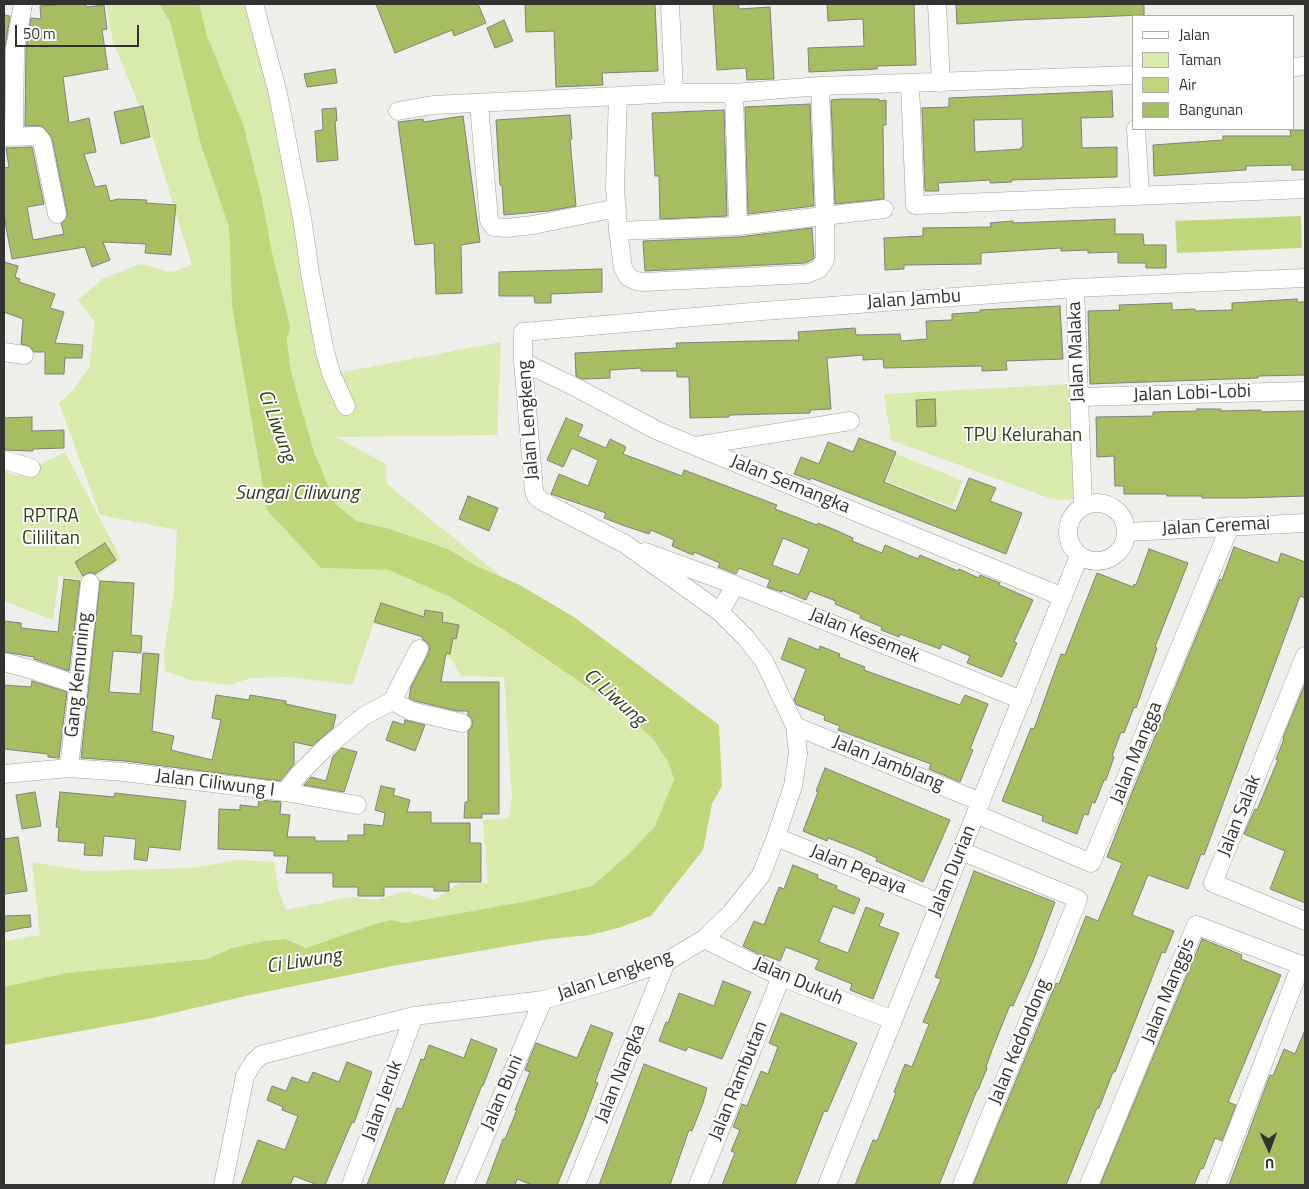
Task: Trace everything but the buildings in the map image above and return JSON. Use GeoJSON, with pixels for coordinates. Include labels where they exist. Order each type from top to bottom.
{"type":"FeatureCollection","features":[{"type":"Feature","properties":{"kind":"street"},"geometry":{"type":"LineString","coordinates":[[23,4],[15,48],[9,137],[38,136],[42,141],[57,214]]}},
{"type":"Feature","properties":{"kind":"street"},"geometry":{"type":"LineString","coordinates":[[254,4],[278,94],[302,218],[324,352],[332,376],[346,406]]}},
{"type":"Feature","properties":{"kind":"street"},"geometry":{"type":"LineString","coordinates":[[670,4],[674,93]]}},
{"type":"Feature","properties":{"kind":"street"},"geometry":{"type":"LineString","coordinates":[[937,4],[941,83]]}},
{"type":"Feature","properties":{"kind":"street"},"geometry":{"type":"LineString","coordinates":[[398,111],[433,105],[674,93],[734,93],[820,86],[1132,75]]}},
{"type":"Feature","properties":{"kind":"street"},"geometry":{"type":"LineString","coordinates":[[910,84],[915,205],[1305,189]]}},
{"type":"Feature","properties":{"kind":"street"},"geometry":{"type":"LineString","coordinates":[[618,96],[616,131],[617,208],[623,268],[628,277],[636,281],[654,282],[807,274],[819,269],[824,260],[826,217],[820,86]]}},
{"type":"Feature","properties":{"kind":"street"},"geometry":{"type":"LineString","coordinates":[[734,93],[738,226]]}},
{"type":"Feature","properties":{"kind":"street"},"geometry":{"type":"LineString","coordinates":[[479,104],[489,220],[494,227],[534,226],[617,208]]}},
{"type":"Feature","properties":{"kind":"street"},"geometry":{"type":"LineString","coordinates":[[1136,130],[1140,195]]}},
{"type":"Feature","properties":{"kind":"street"},"geometry":{"type":"LineString","coordinates":[[618,231],[738,226],[884,209]]}},
{"type":"Feature","properties":{"kind":"street","name":"Jalan Jambu"},"geometry":{"type":"LineString","coordinates":[[524,332],[763,311],[1075,288],[1305,278]]}},
{"type":"Feature","properties":{"kind":"street","name":"Jalan Malaka"},"geometry":{"type":"LineString","coordinates":[[1075,288],[1083,506]]}},
{"type":"Feature","properties":{"kind":"street","name":"Jalan Lengkeng"},"geometry":{"type":"LineString","coordinates":[[524,332],[523,362],[536,496],[542,501],[626,544],[735,585]]}},
{"type":"Feature","properties":{"kind":"street"},"geometry":{"type":"LineString","coordinates":[[4,352],[24,355]]}},
{"type":"Feature","properties":{"kind":"street","name":"Jalan Semangka"},"geometry":{"type":"LineString","coordinates":[[523,362],[658,431],[1063,597]]}},
{"type":"Feature","properties":{"kind":"street","name":"Jalan Lobi-Lobi"},"geometry":{"type":"LineString","coordinates":[[1079,397],[1305,391]]}},
{"type":"Feature","properties":{"kind":"street"},"geometry":{"type":"LineString","coordinates":[[695,446],[850,421]]}},
{"type":"Feature","properties":{"kind":"street"},"geometry":{"type":"LineString","coordinates":[[4,460],[30,468]]}},
{"type":"Feature","properties":{"kind":"street"},"geometry":{"type":"LineString","coordinates":[[1095,503],[1107,505],[1118,511],[1124,521],[1127,532],[1125,542],[1119,552],[1110,558],[1100,562],[1089,560],[1079,556],[1072,547],[1068,536],[1069,524],[1074,514],[1083,506],[1095,503]]}},
{"type":"Feature","properties":{"kind":"street","name":"Jalan Ceremai"},"geometry":{"type":"LineString","coordinates":[[1127,532],[1305,523]]}},
{"type":"Feature","properties":{"kind":"street","name":"Jalan Mangga"},"geometry":{"type":"LineString","coordinates":[[978,808],[1091,863],[1230,526]]}},
{"type":"Feature","properties":{"kind":"street","name":"Jalan Lengkeng"},"geometry":{"type":"LineString","coordinates":[[223,1185],[245,1076],[261,1055],[414,1016],[543,1000],[666,962],[704,939],[731,913],[761,875],[776,838],[793,786],[798,753],[795,726],[764,662],[746,638],[720,612],[626,544]]}},
{"type":"Feature","properties":{"kind":"street","name":"Jalan Durian"},"geometry":{"type":"LineString","coordinates":[[827,1185],[1079,556]]}},
{"type":"Feature","properties":{"kind":"street","name":"Gang Kemuning"},"geometry":{"type":"LineString","coordinates":[[69,768],[90,583]]}},
{"type":"Feature","properties":{"kind":"street"},"geometry":{"type":"LineString","coordinates":[[720,612],[735,585]]}},
{"type":"Feature","properties":{"kind":"street","name":"Jalan Kesemek"},"geometry":{"type":"LineString","coordinates":[[735,585],[1022,700]]}},
{"type":"Feature","properties":{"kind":"street"},"geometry":{"type":"LineString","coordinates":[[419,649],[392,701],[411,711],[462,723]]}},
{"type":"Feature","properties":{"kind":"street","name":"Jalan Salak"},"geometry":{"type":"LineString","coordinates":[[1305,656],[1212,883],[1305,921]]}},
{"type":"Feature","properties":{"kind":"street"},"geometry":{"type":"LineString","coordinates":[[4,662],[78,685]]}},
{"type":"Feature","properties":{"kind":"street","name":"Jalan Ciliwung I"},"geometry":{"type":"LineString","coordinates":[[4,774],[69,768],[124,772],[285,792],[300,773],[324,749],[364,716],[392,701]]}},
{"type":"Feature","properties":{"kind":"street","name":"Jalan Jamblang"},"geometry":{"type":"LineString","coordinates":[[795,726],[978,808]]}},
{"type":"Feature","properties":{"kind":"street"},"geometry":{"type":"LineString","coordinates":[[285,792],[357,805]]}},
{"type":"Feature","properties":{"kind":"street","name":"Jalan Pepaya"},"geometry":{"type":"LineString","coordinates":[[776,838],[940,904]]}},
{"type":"Feature","properties":{"kind":"street","name":"Jalan Kedondong"},"geometry":{"type":"LineString","coordinates":[[961,851],[1078,899],[962,1185]]}},
{"type":"Feature","properties":{"kind":"street","name":"Jalan Manggis"},"geometry":{"type":"LineString","coordinates":[[1089,1185],[1196,925],[1301,965],[1216,1185]]}},
{"type":"Feature","properties":{"kind":"street","name":"Jalan Dukuh"},"geometry":{"type":"LineString","coordinates":[[704,939],[781,977],[893,1020]]}},
{"type":"Feature","properties":{"kind":"street","name":"Jalan Nangka"},"geometry":{"type":"LineString","coordinates":[[576,1185],[666,962]]}},
{"type":"Feature","properties":{"kind":"street","name":"Jalan Rambutan"},"geometry":{"type":"LineString","coordinates":[[698,1185],[781,977]]}},
{"type":"Feature","properties":{"kind":"street","name":"Jalan Buni"},"geometry":{"type":"LineString","coordinates":[[464,1185],[543,1000]]}},
{"type":"Feature","properties":{"kind":"street","name":"Jalan Jeruk"},"geometry":{"type":"LineString","coordinates":[[351,1185],[414,1016]]}},
{"type":"Feature","properties":{"kind":"green space"},"geometry":{"type":"Polygon","coordinates":[[[106,4],[159,4],[170,22],[201,145],[229,227],[232,306],[321,568],[389,570],[452,598],[623,711],[653,739],[668,762],[674,779],[655,826],[630,853],[592,886],[528,901],[405,923],[391,920],[306,948],[285,939],[265,941],[232,948],[207,959],[69,973],[4,987],[4,941],[40,935],[32,862],[89,871],[192,868],[238,860],[274,862],[279,892],[286,910],[349,897],[376,900],[405,891],[434,900],[459,883],[488,883],[483,820],[509,818],[512,797],[504,677],[461,676],[451,658],[419,649],[431,612],[428,618],[381,603],[352,685],[289,677],[250,678],[230,685],[190,680],[165,671],[164,652],[174,591],[177,530],[100,515],[59,403],[73,390],[89,368],[95,323],[78,300],[102,279],[140,264],[171,272],[192,265],[153,139],[113,42],[106,4]]]}},
{"type":"Feature","properties":{"kind":"green space"},"geometry":{"type":"Polygon","coordinates":[[[199,4],[255,4],[318,316],[322,376],[501,342],[497,435],[336,437],[386,464],[387,484],[503,578],[476,566],[448,549],[390,529],[356,521],[336,504],[314,452],[291,372],[287,341],[290,326],[272,252],[262,199],[207,36],[199,4]]]}},
{"type":"Feature","properties":{"kind":"green space","name":"TPU Kelurahan"},"geometry":{"type":"Polygon","coordinates":[[[1072,384],[1077,499],[1062,500],[1049,498],[891,440],[884,394],[1072,384]]]}},
{"type":"Feature","properties":{"kind":"green space","name":"RPTRA Cililitan"},"geometry":{"type":"Polygon","coordinates":[[[65,452],[121,559],[88,581],[59,576],[53,620],[4,601],[4,471],[17,476],[65,452]]]}},
{"type":"Feature","properties":{"kind":"green space"},"geometry":{"type":"Polygon","coordinates":[[[896,454],[963,481],[952,507],[886,481],[896,454]]]}},
{"type":"Feature","properties":{"kind":"water","name":"Sungai Ciliwung"},"geometry":{"type":"Polygon","coordinates":[[[159,4],[199,4],[207,36],[243,124],[262,199],[272,252],[290,326],[287,341],[291,372],[314,452],[336,504],[356,521],[390,529],[448,549],[476,566],[518,584],[574,617],[719,725],[722,786],[712,804],[703,850],[651,916],[618,928],[590,935],[549,939],[398,965],[250,995],[152,1018],[4,1045],[4,987],[67,973],[207,959],[232,948],[265,941],[285,939],[306,948],[391,920],[405,923],[528,901],[592,886],[630,853],[655,826],[674,779],[668,762],[653,739],[624,712],[502,629],[452,598],[389,570],[321,568],[267,510],[232,306],[229,227],[201,145],[170,22],[159,4]]]}},
{"type":"Feature","properties":{"kind":"water"},"geometry":{"type":"Polygon","coordinates":[[[1301,216],[1302,248],[1177,253],[1175,221],[1301,216]]]}},
{"type":"Feature","properties":{"kind":"water label","name":"Ci Liwung"},"geometry":{"type":"Point","coordinates":[276,426]}},
{"type":"Feature","properties":{"kind":"water label","name":"Ci Liwung"},"geometry":{"type":"Point","coordinates":[614,698]}},
{"type":"Feature","properties":{"kind":"water label","name":"Ci Liwung"},"geometry":{"type":"Point","coordinates":[304,962]}}]}
